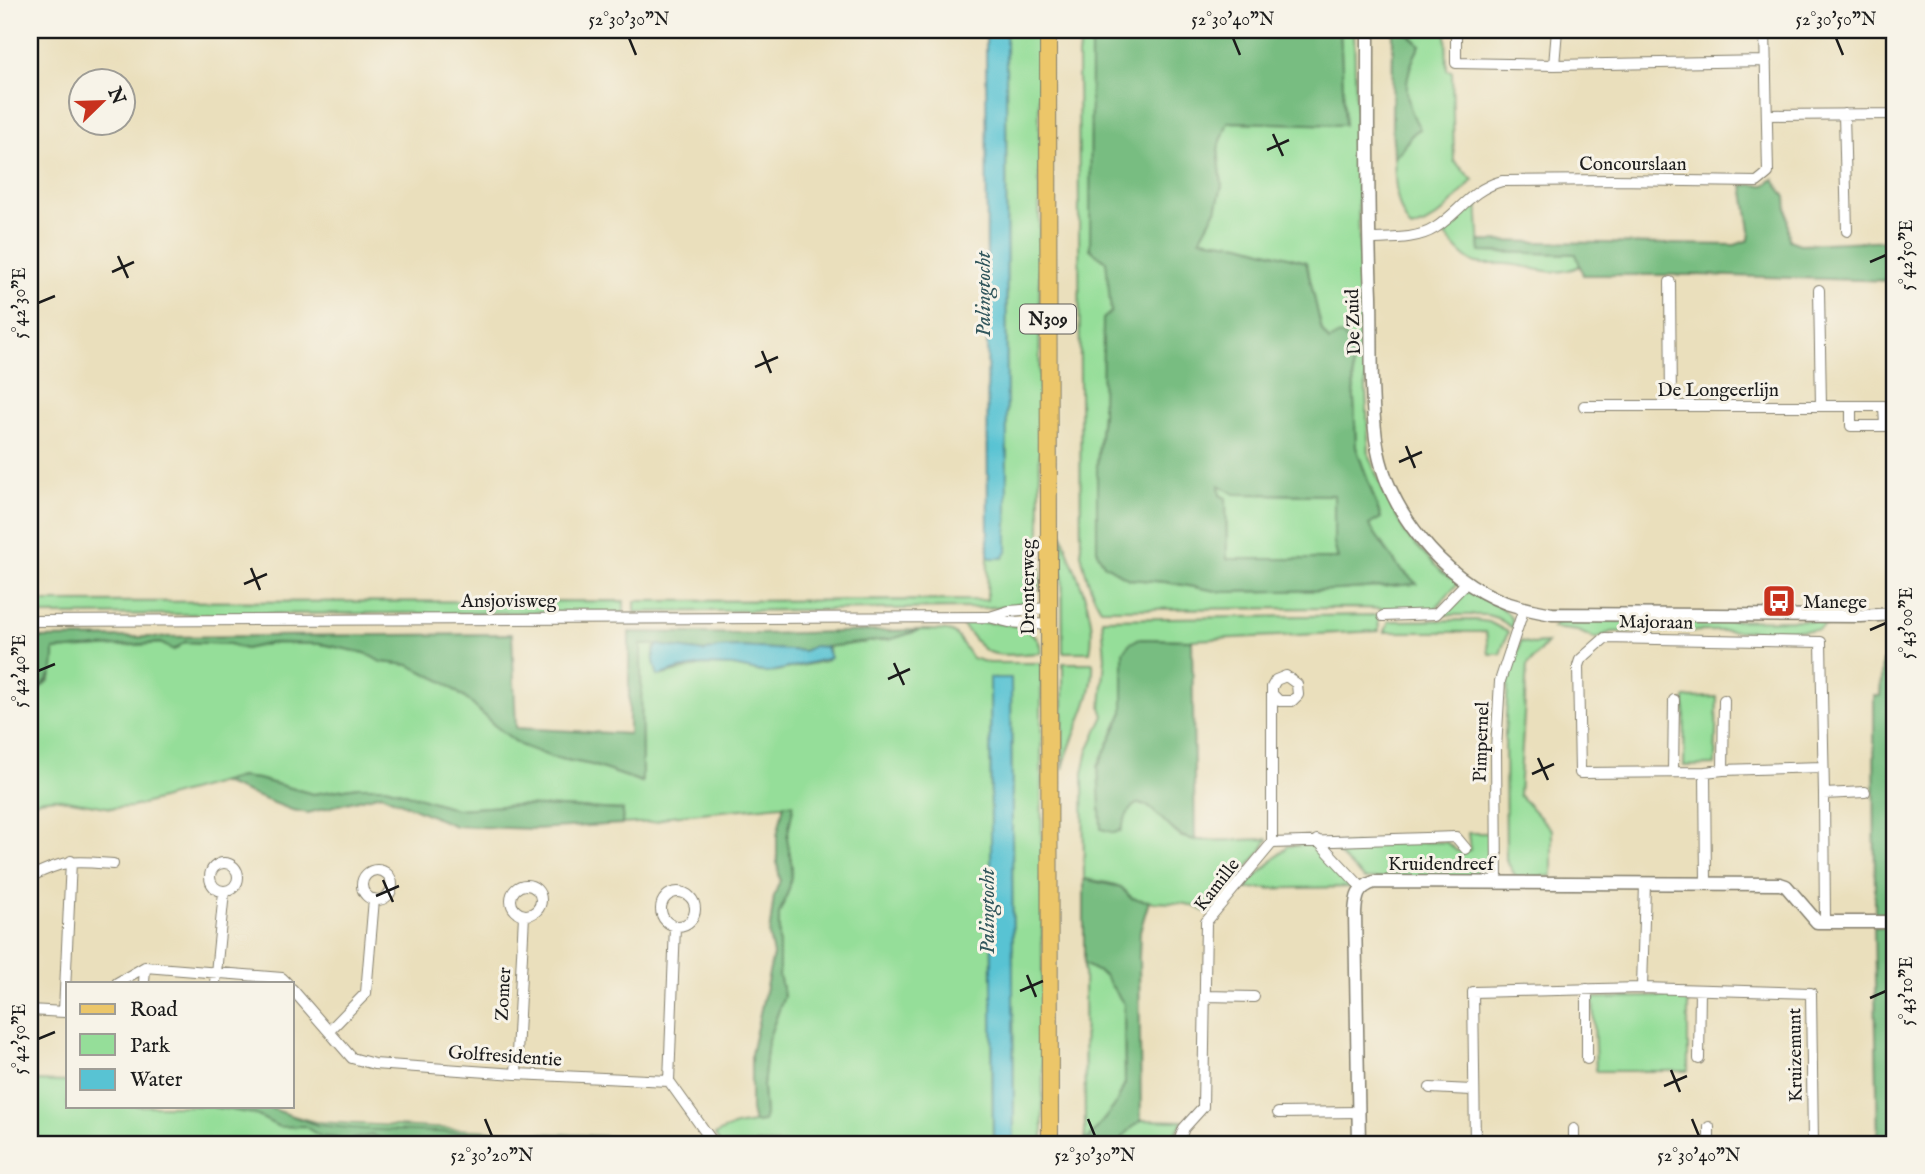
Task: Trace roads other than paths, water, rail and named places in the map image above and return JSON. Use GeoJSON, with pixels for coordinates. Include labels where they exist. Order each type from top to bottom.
{"type":"FeatureCollection","features":[{"type":"Feature","properties":{"kind":"main road","name":"Dronterweg"},"geometry":{"type":"LineString","coordinates":[[1048,30],[1050,1144]]}},
{"type":"Feature","properties":{"kind":"street","name":"De Zuid"},"geometry":{"type":"LineString","coordinates":[[1368,30],[1373,400],[1377,441],[1385,471],[1406,517],[1442,560],[1467,582],[1504,602],[1552,614],[1895,614]]}},
{"type":"Feature","properties":{"kind":"street"},"geometry":{"type":"LineString","coordinates":[[1456,30],[1456,63],[1555,65],[1766,61]]}},
{"type":"Feature","properties":{"kind":"street"},"geometry":{"type":"LineString","coordinates":[[1555,65],[1557,30]]}},
{"type":"Feature","properties":{"kind":"street","name":"Concourslaan"},"geometry":{"type":"LineString","coordinates":[[1370,239],[1405,238],[1423,234],[1436,227],[1484,186],[1502,181],[1757,182],[1768,173],[1765,30]]}},
{"type":"Feature","properties":{"kind":"street"},"geometry":{"type":"LineString","coordinates":[[1768,115],[1894,114],[1893,30]]}},
{"type":"Feature","properties":{"kind":"street"},"geometry":{"type":"LineString","coordinates":[[1844,114],[1847,231]]}},
{"type":"Feature","properties":{"kind":"street"},"geometry":{"type":"LineString","coordinates":[[1670,282],[1671,406]]}},
{"type":"Feature","properties":{"kind":"street"},"geometry":{"type":"LineString","coordinates":[[1819,290],[1821,406]]}},
{"type":"Feature","properties":{"kind":"street","name":"De Longeerlijn"},"geometry":{"type":"LineString","coordinates":[[1584,406],[1851,406]]}},
{"type":"Feature","properties":{"kind":"street"},"geometry":{"type":"LineString","coordinates":[[1383,616],[1436,614],[1467,582]]}},
{"type":"Feature","properties":{"kind":"street","name":"Ansjovisweg"},"geometry":{"type":"LineString","coordinates":[[989,617],[1009,611],[1048,608]]}},
{"type":"Feature","properties":{"kind":"street","name":"Pimpernel"},"geometry":{"type":"LineString","coordinates":[[1497,882],[1496,749],[1500,681],[1524,608]]}},
{"type":"Feature","properties":{"kind":"street","name":"Ansjovisweg"},"geometry":{"type":"LineString","coordinates":[[30,621],[989,617],[1009,622],[1048,625]]}},
{"type":"Feature","properties":{"kind":"street","name":"Majoraan"},"geometry":{"type":"LineString","coordinates":[[1823,767],[1580,773],[1577,666],[1580,660],[1605,638],[1821,642],[1824,794]]}},
{"type":"Feature","properties":{"kind":"street"},"geometry":{"type":"LineString","coordinates":[[1272,694],[1272,842],[1456,837],[1466,849]]}},
{"type":"Feature","properties":{"kind":"street"},"geometry":{"type":"LineString","coordinates":[[1673,772],[1674,700]]}},
{"type":"Feature","properties":{"kind":"street"},"geometry":{"type":"LineString","coordinates":[[1723,770],[1724,700]]}},
{"type":"Feature","properties":{"kind":"street"},"geometry":{"type":"LineString","coordinates":[[1705,772],[1706,883]]}},
{"type":"Feature","properties":{"kind":"street"},"geometry":{"type":"LineString","coordinates":[[1865,792],[1824,794],[1825,923],[1895,922]]}},
{"type":"Feature","properties":{"kind":"street"},"geometry":{"type":"LineString","coordinates":[[1317,840],[1362,888],[1356,896],[1355,913],[1359,1144]]}},
{"type":"Feature","properties":{"kind":"street","name":"Kamille"},"geometry":{"type":"LineString","coordinates":[[1178,1144],[1184,1128],[1203,1107],[1206,922],[1272,842]]}},
{"type":"Feature","properties":{"kind":"street"},"geometry":{"type":"LineString","coordinates":[[67,982],[71,861]]}},
{"type":"Feature","properties":{"kind":"street"},"geometry":{"type":"LineString","coordinates":[[30,877],[57,864],[71,861],[113,864]]}},
{"type":"Feature","properties":{"kind":"street","name":"Kruidendreef"},"geometry":{"type":"LineString","coordinates":[[1362,888],[1374,882],[1780,884],[1786,886],[1811,917],[1817,922],[1825,923]]}},
{"type":"Feature","properties":{"kind":"street"},"geometry":{"type":"LineString","coordinates":[[1642,988],[1645,884]]}},
{"type":"Feature","properties":{"kind":"street"},"geometry":{"type":"LineString","coordinates":[[215,982],[224,892]]}},
{"type":"Feature","properties":{"kind":"street"},"geometry":{"type":"LineString","coordinates":[[329,1031],[366,993],[374,900]]}},
{"type":"Feature","properties":{"kind":"street","name":"Zomer"},"geometry":{"type":"LineString","coordinates":[[516,1074],[524,915]]}},
{"type":"Feature","properties":{"kind":"street"},"geometry":{"type":"LineString","coordinates":[[675,926],[669,1081],[714,1144]]}},
{"type":"Feature","properties":{"kind":"street"},"geometry":{"type":"LineString","coordinates":[[144,982],[145,967]]}},
{"type":"Feature","properties":{"kind":"street"},"geometry":{"type":"LineString","coordinates":[[119,982],[145,967],[282,978],[286,982]]}},
{"type":"Feature","properties":{"kind":"street","name":"Kruizemunt"},"geometry":{"type":"LineString","coordinates":[[1475,1144],[1472,1090],[1473,992],[1642,988],[1811,993],[1813,1144]]}},
{"type":"Feature","properties":{"kind":"street"},"geometry":{"type":"LineString","coordinates":[[1587,989],[1587,1059]]}},
{"type":"Feature","properties":{"kind":"street"},"geometry":{"type":"LineString","coordinates":[[1699,1059],[1700,990]]}},
{"type":"Feature","properties":{"kind":"street","name":"Golfresidentie"},"geometry":{"type":"LineString","coordinates":[[294,991],[352,1058],[374,1064],[669,1081]]}},
{"type":"Feature","properties":{"kind":"street"},"geometry":{"type":"LineString","coordinates":[[1205,996],[1254,998]]}},
{"type":"Feature","properties":{"kind":"street"},"geometry":{"type":"LineString","coordinates":[[30,1010],[66,1011]]}},
{"type":"Feature","properties":{"kind":"street"},"geometry":{"type":"LineString","coordinates":[[1430,1088],[1472,1090]]}},
{"type":"Feature","properties":{"kind":"street"},"geometry":{"type":"LineString","coordinates":[[1278,1113],[1359,1112]]}},
{"type":"Feature","properties":{"kind":"street"},"geometry":{"type":"LineString","coordinates":[[1709,1127],[1709,1144]]}},
{"type":"Feature","properties":{"kind":"street"},"geometry":{"type":"LineString","coordinates":[[1574,1129],[1574,1144]]}},
{"type":"Feature","properties":{"kind":"water"},"geometry":{"type":"Polygon","coordinates":[[[986,30],[1006,30],[1007,552],[1003,558],[991,558],[988,555],[986,30]]]}},
{"type":"Feature","properties":{"kind":"water"},"geometry":{"type":"Polygon","coordinates":[[[658,645],[704,652],[718,648],[742,647],[804,651],[814,646],[826,647],[830,658],[767,673],[733,666],[703,665],[658,676],[654,656],[658,645]]]}},
{"type":"Feature","properties":{"kind":"water"},"geometry":{"type":"Polygon","coordinates":[[[990,678],[1011,678],[1014,1144],[993,1144],[990,678]]]}},
{"type":"Feature","properties":{"kind":"place","name":"Manege"},"geometry":{"type":"Point","coordinates":[1779,601]}},
{"type":"Feature","properties":{"kind":"water label","name":"Palingtocht"},"geometry":{"type":"Point","coordinates":[983,294]}},
{"type":"Feature","properties":{"kind":"water label","name":"Palingtocht"},"geometry":{"type":"Point","coordinates":[987,911]}}]}
